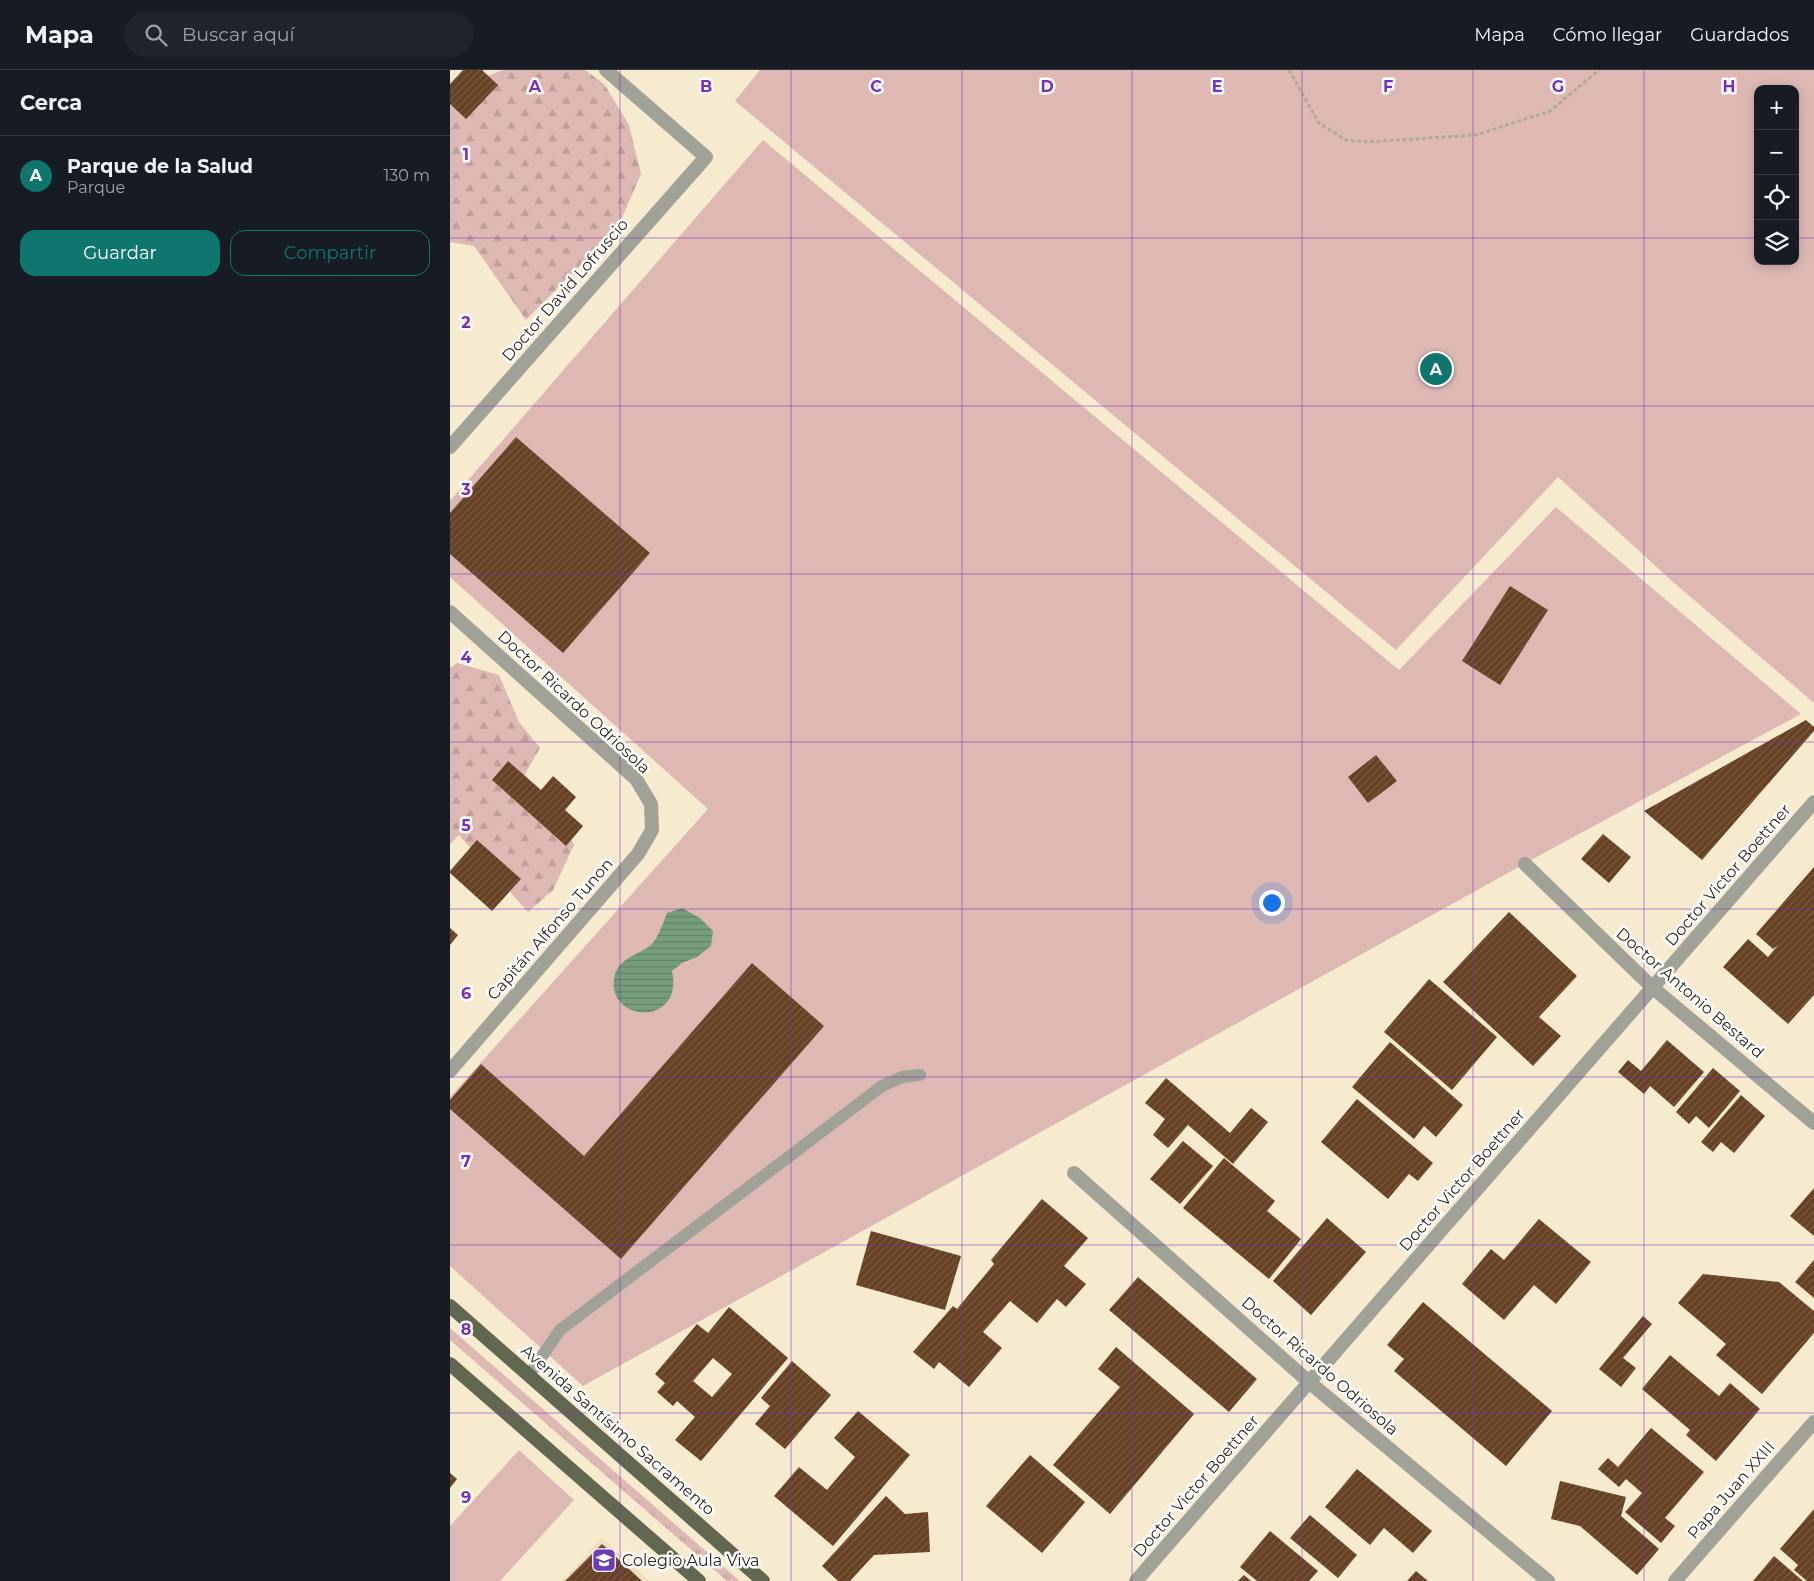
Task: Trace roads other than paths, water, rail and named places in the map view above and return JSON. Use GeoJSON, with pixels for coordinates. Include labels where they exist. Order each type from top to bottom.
{"type":"FeatureCollection","features":[{"type":"Feature","properties":{"kind":"main road","name":"Avenida Santísimo Sacramento"},"geometry":{"type":"LineString","coordinates":[[450,1306],[763,1581]]}},
{"type":"Feature","properties":{"kind":"main road"},"geometry":{"type":"LineString","coordinates":[[450,1364],[699,1581]]}},
{"type":"Feature","properties":{"kind":"street","name":"Doctor David Lofruscio"},"geometry":{"type":"LineString","coordinates":[[450,447],[706,157],[606,70]]}},
{"type":"Feature","properties":{"kind":"street","name":"Doctor Ricardo Odriosola"},"geometry":{"type":"LineString","coordinates":[[450,612],[636,779],[651,804],[652,830]]}},
{"type":"Feature","properties":{"kind":"street","name":"Doctor Victor Boettner"},"geometry":{"type":"LineString","coordinates":[[1136,1581],[1814,802]]}},
{"type":"Feature","properties":{"kind":"street","name":"Capitán Alfonso Tunon"},"geometry":{"type":"LineString","coordinates":[[450,1071],[638,854],[652,830]]}},
{"type":"Feature","properties":{"kind":"street","name":"Doctor Antonio Bestard"},"geometry":{"type":"LineString","coordinates":[[1525,864],[1653,988],[1814,1123]]}},
{"type":"Feature","properties":{"kind":"street","name":"Doctor Ricardo Odriosola"},"geometry":{"type":"LineString","coordinates":[[1074,1172],[1309,1382],[1548,1581]]}},
{"type":"Feature","properties":{"kind":"street","name":"Papa Juan XXIII"},"geometry":{"type":"LineString","coordinates":[[1675,1581],[1814,1422]]}},
{"type":"Feature","properties":{"kind":"lane"},"geometry":{"type":"LineString","coordinates":[[528,1375],[560,1330],[882,1086],[902,1076],[920,1075]]}},
{"type":"Feature","properties":{"kind":"place","name":"Parque de la Salud"},"geometry":{"type":"Point","coordinates":[1436,369]}},
{"type":"Feature","properties":{"kind":"place","name":"Colegio Aula Viva"},"geometry":{"type":"Point","coordinates":[604,1560]}}]}
